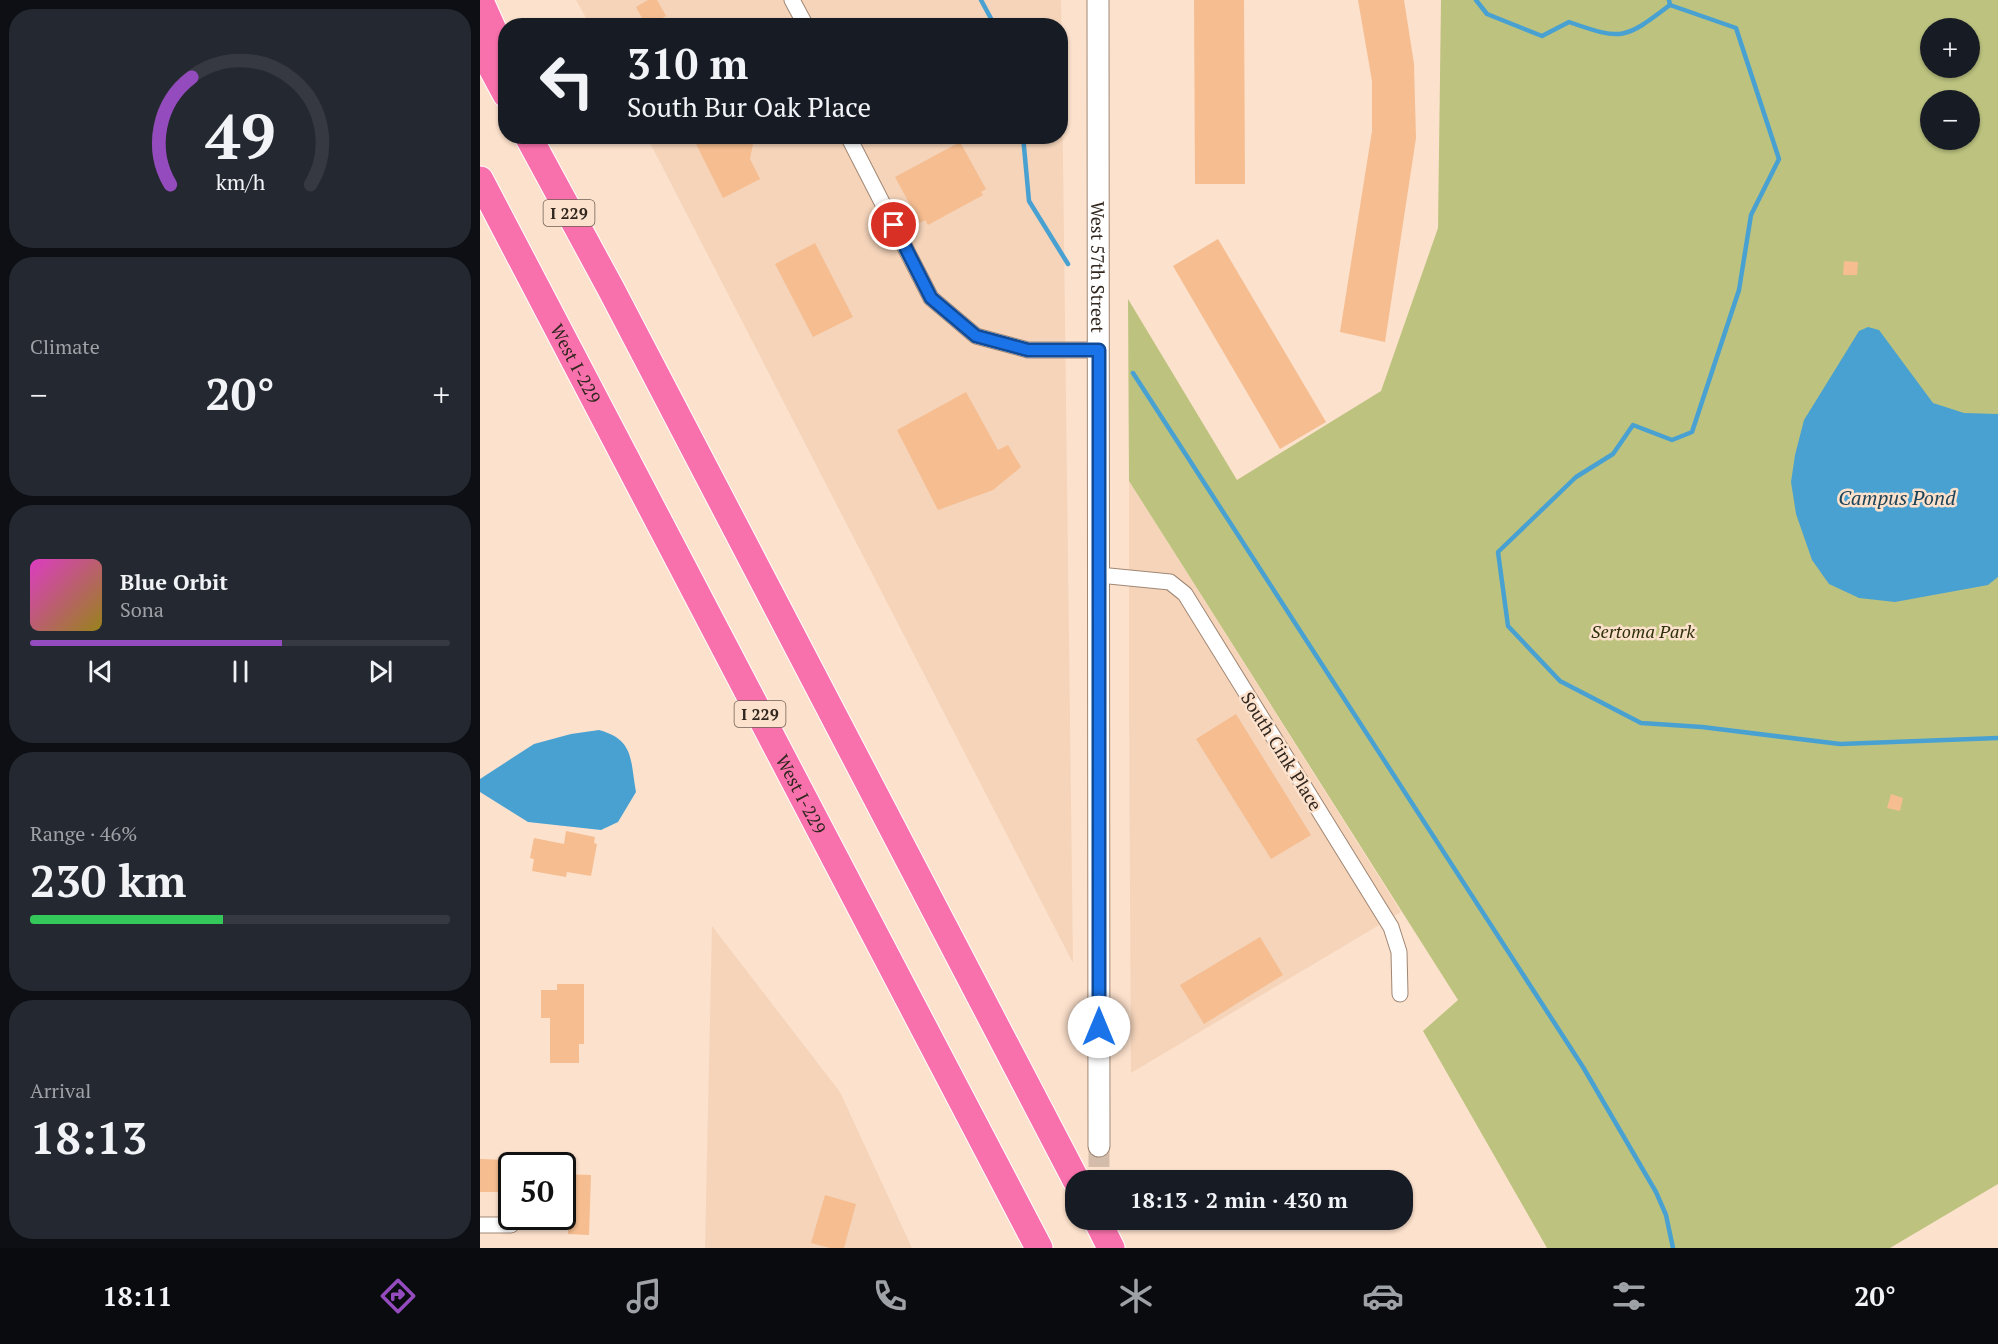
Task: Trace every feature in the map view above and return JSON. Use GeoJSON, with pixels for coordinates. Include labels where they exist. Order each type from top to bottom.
{"type":"FeatureCollection","features":[{"type":"Feature","properties":{"kind":"highway"},"geometry":{"type":"LineString","coordinates":[[480,1],[498,40]]}},
{"type":"Feature","properties":{"kind":"highway"},"geometry":{"type":"LineString","coordinates":[[480,46],[498,79]]}},
{"type":"Feature","properties":{"kind":"highway","name":"I 229"},"geometry":{"type":"LineString","coordinates":[[532,144],[611,289],[1071,1170]]}},
{"type":"Feature","properties":{"kind":"highway"},"geometry":{"type":"LineString","coordinates":[[544,144],[611,289]]}},
{"type":"Feature","properties":{"kind":"highway","name":"West I-229"},"geometry":{"type":"LineString","coordinates":[[480,180],[1039,1248]]}},
{"type":"Feature","properties":{"kind":"highway"},"geometry":{"type":"LineString","coordinates":[[1102,1230],[1112,1248]]}},
{"type":"Feature","properties":{"kind":"main road","name":"West 57th Street"},"geometry":{"type":"LineString","coordinates":[[1098,0],[1099,1146]]}},
{"type":"Feature","properties":{"kind":"street"},"geometry":{"type":"LineString","coordinates":[[792,0],[802,18]]}},
{"type":"Feature","properties":{"kind":"street"},"geometry":{"type":"LineString","coordinates":[[852,144],[931,298],[976,336],[1028,350],[1099,350]]}},
{"type":"Feature","properties":{"kind":"street","name":"South Cink Place"},"geometry":{"type":"LineString","coordinates":[[1099,575],[1170,582],[1185,594],[1391,927],[1399,952],[1400,994]]}},
{"type":"Feature","properties":{"kind":"street"},"geometry":{"type":"LineString","coordinates":[[480,1225],[498,1225]]}},
{"type":"Feature","properties":{"kind":"shaded area"},"geometry":{"type":"Polygon","coordinates":[[[576,0],[1061,0],[1061,18],[586,18],[576,0]]]}},
{"type":"Feature","properties":{"kind":"shaded area"},"geometry":{"type":"Polygon","coordinates":[[[651,144],[1063,144],[1073,963],[651,144]]]}},
{"type":"Feature","properties":{"kind":"shaded area"},"geometry":{"type":"Polygon","coordinates":[[[1129,481],[1401,912],[1131,1073],[1129,710],[1129,481]]]}},
{"type":"Feature","properties":{"kind":"shaded area"},"geometry":{"type":"Polygon","coordinates":[[[712,926],[840,1092],[912,1248],[705,1248],[712,926]]]}},
{"type":"Feature","properties":{"kind":"green space","name":"Sertoma Park"},"geometry":{"type":"Polygon","coordinates":[[[1441,0],[1998,0],[1998,1184],[1890,1248],[1547,1248],[1423,1031],[1458,1000],[1129,481],[1128,299],[1237,480],[1381,391],[1438,228],[1441,0]]]}},
{"type":"Feature","properties":{"kind":"water","name":"Campus Pond"},"geometry":{"type":"Polygon","coordinates":[[[1868,327],[1879,330],[1933,403],[1964,413],[1998,414],[1998,577],[1988,585],[1895,602],[1859,598],[1829,584],[1812,560],[1796,514],[1791,482],[1795,455],[1804,420],[1859,331],[1868,327]]]}},
{"type":"Feature","properties":{"kind":"water"},"geometry":{"type":"Polygon","coordinates":[[[599,730],[619,739],[629,753],[631,761],[636,792],[618,822],[601,830],[528,822],[480,792],[480,779],[534,744],[571,734],[599,730]]]}},
{"type":"Feature","properties":{"kind":"building"},"geometry":{"type":"Polygon","coordinates":[[[648,0],[657,0],[666,16],[642,18],[636,7],[648,0]]]}},
{"type":"Feature","properties":{"kind":"building"},"geometry":{"type":"Polygon","coordinates":[[[1194,0],[1244,0],[1245,184],[1195,184],[1194,0]]]}},
{"type":"Feature","properties":{"kind":"building"},"geometry":{"type":"Polygon","coordinates":[[[1358,0],[1404,0],[1414,64],[1416,138],[1385,342],[1340,332],[1372,131],[1372,81],[1358,0]]]}},
{"type":"Feature","properties":{"kind":"building"},"geometry":{"type":"Polygon","coordinates":[[[696,144],[753,144],[750,159],[760,179],[723,198],[696,144]]]}},
{"type":"Feature","properties":{"kind":"building"},"geometry":{"type":"Polygon","coordinates":[[[956,144],[961,144],[986,189],[981,192],[983,195],[928,225],[925,220],[920,223],[895,177],[956,144]]]}},
{"type":"Feature","properties":{"kind":"building"},"geometry":{"type":"Polygon","coordinates":[[[1218,239],[1326,422],[1280,449],[1173,266],[1218,239]]]}},
{"type":"Feature","properties":{"kind":"building"},"geometry":{"type":"Polygon","coordinates":[[[815,243],[853,317],[813,337],[775,264],[815,243]]]}},
{"type":"Feature","properties":{"kind":"building"},"geometry":{"type":"Polygon","coordinates":[[[1844,261],[1858,262],[1857,275],[1843,275],[1844,261]]]}},
{"type":"Feature","properties":{"kind":"building"},"geometry":{"type":"Polygon","coordinates":[[[966,392],[998,450],[1008,445],[1021,467],[993,490],[938,510],[897,430],[966,392]]]}},
{"type":"Feature","properties":{"kind":"building"},"geometry":{"type":"Polygon","coordinates":[[[1236,714],[1311,835],[1271,859],[1196,739],[1236,714]]]}},
{"type":"Feature","properties":{"kind":"building"},"geometry":{"type":"Polygon","coordinates":[[[1891,794],[1903,798],[1900,811],[1887,808],[1891,794]]]}},
{"type":"Feature","properties":{"kind":"building"},"geometry":{"type":"Polygon","coordinates":[[[566,831],[595,837],[594,843],[597,844],[591,876],[567,872],[566,877],[532,871],[534,859],[530,858],[534,838],[564,844],[566,831]]]}},
{"type":"Feature","properties":{"kind":"building"},"geometry":{"type":"Polygon","coordinates":[[[1260,937],[1283,975],[1204,1024],[1180,985],[1260,937]]]}},
{"type":"Feature","properties":{"kind":"building"},"geometry":{"type":"Polygon","coordinates":[[[557,984],[584,984],[584,1044],[579,1044],[579,1063],[550,1063],[550,1018],[541,1018],[541,990],[557,990],[557,984]]]}},
{"type":"Feature","properties":{"kind":"building"},"geometry":{"type":"Polygon","coordinates":[[[480,1159],[498,1160],[498,1192],[480,1192],[480,1159]]]}},
{"type":"Feature","properties":{"kind":"building"},"geometry":{"type":"Polygon","coordinates":[[[576,1174],[591,1175],[589,1235],[568,1234],[568,1230],[576,1230],[576,1174]]]}},
{"type":"Feature","properties":{"kind":"building"},"geometry":{"type":"Polygon","coordinates":[[[825,1195],[856,1204],[844,1248],[830,1248],[811,1243],[825,1195]]]}},
{"type":"Feature","properties":{"kind":"waterway"},"geometry":{"type":"LineString","coordinates":[[981,0],[991,18]]}},
{"type":"Feature","properties":{"kind":"waterway"},"geometry":{"type":"LineString","coordinates":[[1476,0],[1487,14],[1542,36],[1569,22],[1601,32],[1623,33],[1643,25],[1670,5]]}},
{"type":"Feature","properties":{"kind":"waterway"},"geometry":{"type":"LineString","coordinates":[[1669,0],[1670,5],[1736,28],[1779,159],[1751,215],[1739,290],[1692,432],[1672,440],[1633,425],[1613,454],[1576,477],[1498,552],[1508,626],[1560,681],[1641,723],[1702,727],[1840,744],[1998,738]]}},
{"type":"Feature","properties":{"kind":"waterway"},"geometry":{"type":"LineString","coordinates":[[1024,144],[1029,201],[1068,264]]}},
{"type":"Feature","properties":{"kind":"waterway"},"geometry":{"type":"LineString","coordinates":[[1133,373],[1583,1067],[1656,1192],[1666,1215],[1673,1248]]}},
{"type":"Feature","properties":{"kind":"tunnel"},"geometry":{"type":"LineString","coordinates":[[1099,1146],[1099,1170]]}},
{"type":"Feature","properties":{"kind":"route"},"geometry":{"type":"LineString","coordinates":[[894,225],[931,298],[976,336],[1028,350],[1099,350],[1099,1027]]}}]}
